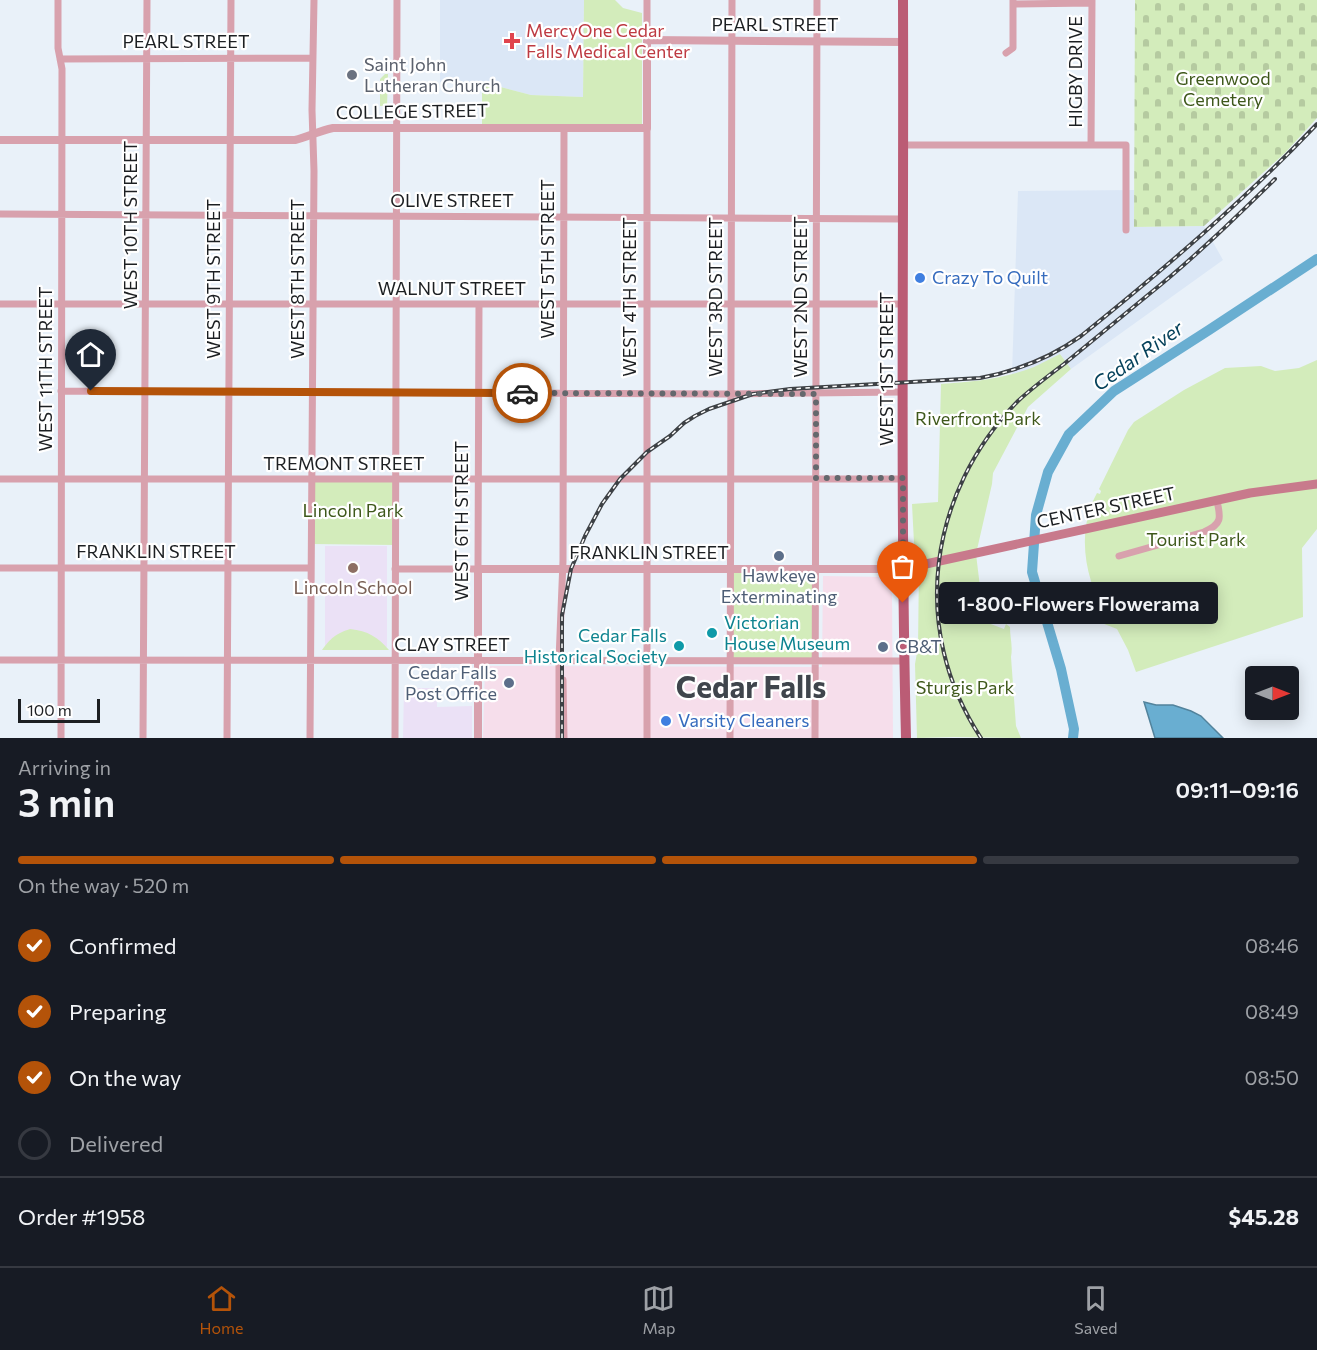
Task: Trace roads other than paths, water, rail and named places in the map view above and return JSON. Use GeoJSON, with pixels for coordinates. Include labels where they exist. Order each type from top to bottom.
{"type":"FeatureCollection","features":[{"type":"Feature","properties":{"kind":"main road","name":"WEST 1ST STREET"},"geometry":{"type":"LineString","coordinates":[[903,0],[902,392],[906,738]]}},
{"type":"Feature","properties":{"kind":"main road","name":"CENTER STREET"},"geometry":{"type":"LineString","coordinates":[[903,569],[1250,493],[1317,484]]}},
{"type":"Feature","properties":{"kind":"street","name":"WEST 11TH STREET"},"geometry":{"type":"LineString","coordinates":[[58,0],[58,48],[62,69],[61,738]]}},
{"type":"Feature","properties":{"kind":"street","name":"WEST 10TH STREET"},"geometry":{"type":"LineString","coordinates":[[143,738],[147,0]]}},
{"type":"Feature","properties":{"kind":"street","name":"WEST 9TH STREET"},"geometry":{"type":"LineString","coordinates":[[226,738],[231,0]]}},
{"type":"Feature","properties":{"kind":"street","name":"WEST 8TH STREET"},"geometry":{"type":"LineString","coordinates":[[310,738],[314,0]]}},
{"type":"Feature","properties":{"kind":"street"},"geometry":{"type":"LineString","coordinates":[[395,738],[397,0]]}},
{"type":"Feature","properties":{"kind":"street","name":"WEST 4TH STREET"},"geometry":{"type":"LineString","coordinates":[[647,0],[647,738]]}},
{"type":"Feature","properties":{"kind":"street","name":"WEST 3RD STREET"},"geometry":{"type":"LineString","coordinates":[[730,738],[732,0]]}},
{"type":"Feature","properties":{"kind":"street","name":"WEST 2ND STREET"},"geometry":{"type":"LineString","coordinates":[[815,738],[817,0]]}},
{"type":"Feature","properties":{"kind":"street"},"geometry":{"type":"LineString","coordinates":[[1006,53],[1013,48],[1013,2],[1092,2]]}},
{"type":"Feature","properties":{"kind":"street","name":"HIGBY DRIVE"},"geometry":{"type":"LineString","coordinates":[[1091,144],[1092,2]]}},
{"type":"Feature","properties":{"kind":"street","name":"PEARL STREET"},"geometry":{"type":"LineString","coordinates":[[647,40],[904,42]]}},
{"type":"Feature","properties":{"kind":"street","name":"PEARL STREET"},"geometry":{"type":"LineString","coordinates":[[60,59],[313,58]]}},
{"type":"Feature","properties":{"kind":"street","name":"COLLEGE STREET"},"geometry":{"type":"LineString","coordinates":[[0,140],[295,140],[333,128],[647,128]]}},
{"type":"Feature","properties":{"kind":"street","name":"WEST 5TH STREET"},"geometry":{"type":"LineString","coordinates":[[559,738],[563,569],[564,128]]}},
{"type":"Feature","properties":{"kind":"street"},"geometry":{"type":"LineString","coordinates":[[903,145],[1126,144],[1126,230]]}},
{"type":"Feature","properties":{"kind":"street","name":"OLIVE STREET"},"geometry":{"type":"LineString","coordinates":[[0,214],[903,219]]}},
{"type":"Feature","properties":{"kind":"street","name":"WALNUT STREET"},"geometry":{"type":"LineString","coordinates":[[0,304],[903,304]]}},
{"type":"Feature","properties":{"kind":"street","name":"WEST 6TH STREET"},"geometry":{"type":"LineString","coordinates":[[478,738],[479,304]]}},
{"type":"Feature","properties":{"kind":"street"},"geometry":{"type":"LineString","coordinates":[[61,391],[816,394],[902,392]]}},
{"type":"Feature","properties":{"kind":"street","name":"TREMONT STREET"},"geometry":{"type":"LineString","coordinates":[[0,479],[903,478]]}},
{"type":"Feature","properties":{"kind":"street"},"geometry":{"type":"LineString","coordinates":[[1119,556],[1212,529],[1218,524],[1220,518],[1217,501]]}},
{"type":"Feature","properties":{"kind":"street","name":"FRANKLIN STREET"},"geometry":{"type":"LineString","coordinates":[[0,568],[311,568]]}},
{"type":"Feature","properties":{"kind":"street","name":"FRANKLIN STREET"},"geometry":{"type":"LineString","coordinates":[[395,569],[903,569]]}},
{"type":"Feature","properties":{"kind":"street","name":"CLAY STREET"},"geometry":{"type":"LineString","coordinates":[[0,660],[904,661]]}},
{"type":"Feature","properties":{"kind":"street","name":"WEST 5TH STREET"},"geometry":{"type":"LineString","coordinates":[[561,660],[564,738]]}},
{"type":"Feature","properties":{"kind":"water"},"geometry":{"type":"Polygon","coordinates":[[[1144,702],[1173,705],[1191,711],[1201,716],[1223,738],[1155,738],[1144,702]]]}},
{"type":"Feature","properties":{"kind":"waterway","name":"Cedar River"},"geometry":{"type":"LineString","coordinates":[[1073,738],[1074,729],[1061,669],[1032,572],[1036,515],[1048,472],[1069,434],[1114,391],[1317,259]]}},
{"type":"Feature","properties":{"kind":"railway"},"geometry":{"type":"LineString","coordinates":[[562,738],[562,615],[571,569],[602,504],[620,479],[647,452],[695,416],[753,394],[790,389],[980,378],[1007,372],[1045,357],[1081,336],[1173,260],[1261,180],[1317,124]]}},
{"type":"Feature","properties":{"kind":"railway"},"geometry":{"type":"LineString","coordinates":[[981,738],[958,696],[944,652],[937,608],[939,563],[948,519],[964,477],[988,437],[1018,401],[1181,267],[1275,179]]}},
{"type":"Feature","properties":{"kind":"place","name":"MercyOne Cedar Falls Medical Center"},"geometry":{"type":"Point","coordinates":[512,41]}},
{"type":"Feature","properties":{"kind":"place","name":"Saint John Lutheran Church"},"geometry":{"type":"Point","coordinates":[352,75]}},
{"type":"Feature","properties":{"kind":"place","name":"Crazy To Quilt"},"geometry":{"type":"Point","coordinates":[920,278]}},
{"type":"Feature","properties":{"kind":"place","name":"Hawkeye Exterminating"},"geometry":{"type":"Point","coordinates":[779,556]}},
{"type":"Feature","properties":{"kind":"place","name":"Lincoln School"},"geometry":{"type":"Point","coordinates":[353,568]}},
{"type":"Feature","properties":{"kind":"place","name":"1-800-Flowers Flowerama"},"geometry":{"type":"Point","coordinates":[903,603]}},
{"type":"Feature","properties":{"kind":"place","name":"Victorian House Museum"},"geometry":{"type":"Point","coordinates":[712,633]}},
{"type":"Feature","properties":{"kind":"place","name":"Cedar Falls Historical Society"},"geometry":{"type":"Point","coordinates":[679,646]}},
{"type":"Feature","properties":{"kind":"place","name":"CB&T"},"geometry":{"type":"Point","coordinates":[883,647]}},
{"type":"Feature","properties":{"kind":"place","name":"Cedar Falls Post Office"},"geometry":{"type":"Point","coordinates":[509,683]}},
{"type":"Feature","properties":{"kind":"place","name":"Varsity Cleaners"},"geometry":{"type":"Point","coordinates":[666,721]}},
{"type":"Feature","properties":{"kind":"district","name":"Cedar Falls"},"geometry":{"type":"Point","coordinates":[751,688]}},
{"type":"Feature","properties":{"kind":"park label","name":"Greenwood Cemetery"},"geometry":{"type":"Point","coordinates":[1223,89]}},
{"type":"Feature","properties":{"kind":"park label","name":"Riverfront Park"},"geometry":{"type":"Point","coordinates":[978,419]}},
{"type":"Feature","properties":{"kind":"park label","name":"Lincoln Park"},"geometry":{"type":"Point","coordinates":[353,511]}},
{"type":"Feature","properties":{"kind":"park label","name":"Tourist Park"},"geometry":{"type":"Point","coordinates":[1196,540]}},
{"type":"Feature","properties":{"kind":"park label","name":"Sturgis Park"},"geometry":{"type":"Point","coordinates":[965,688]}}]}
